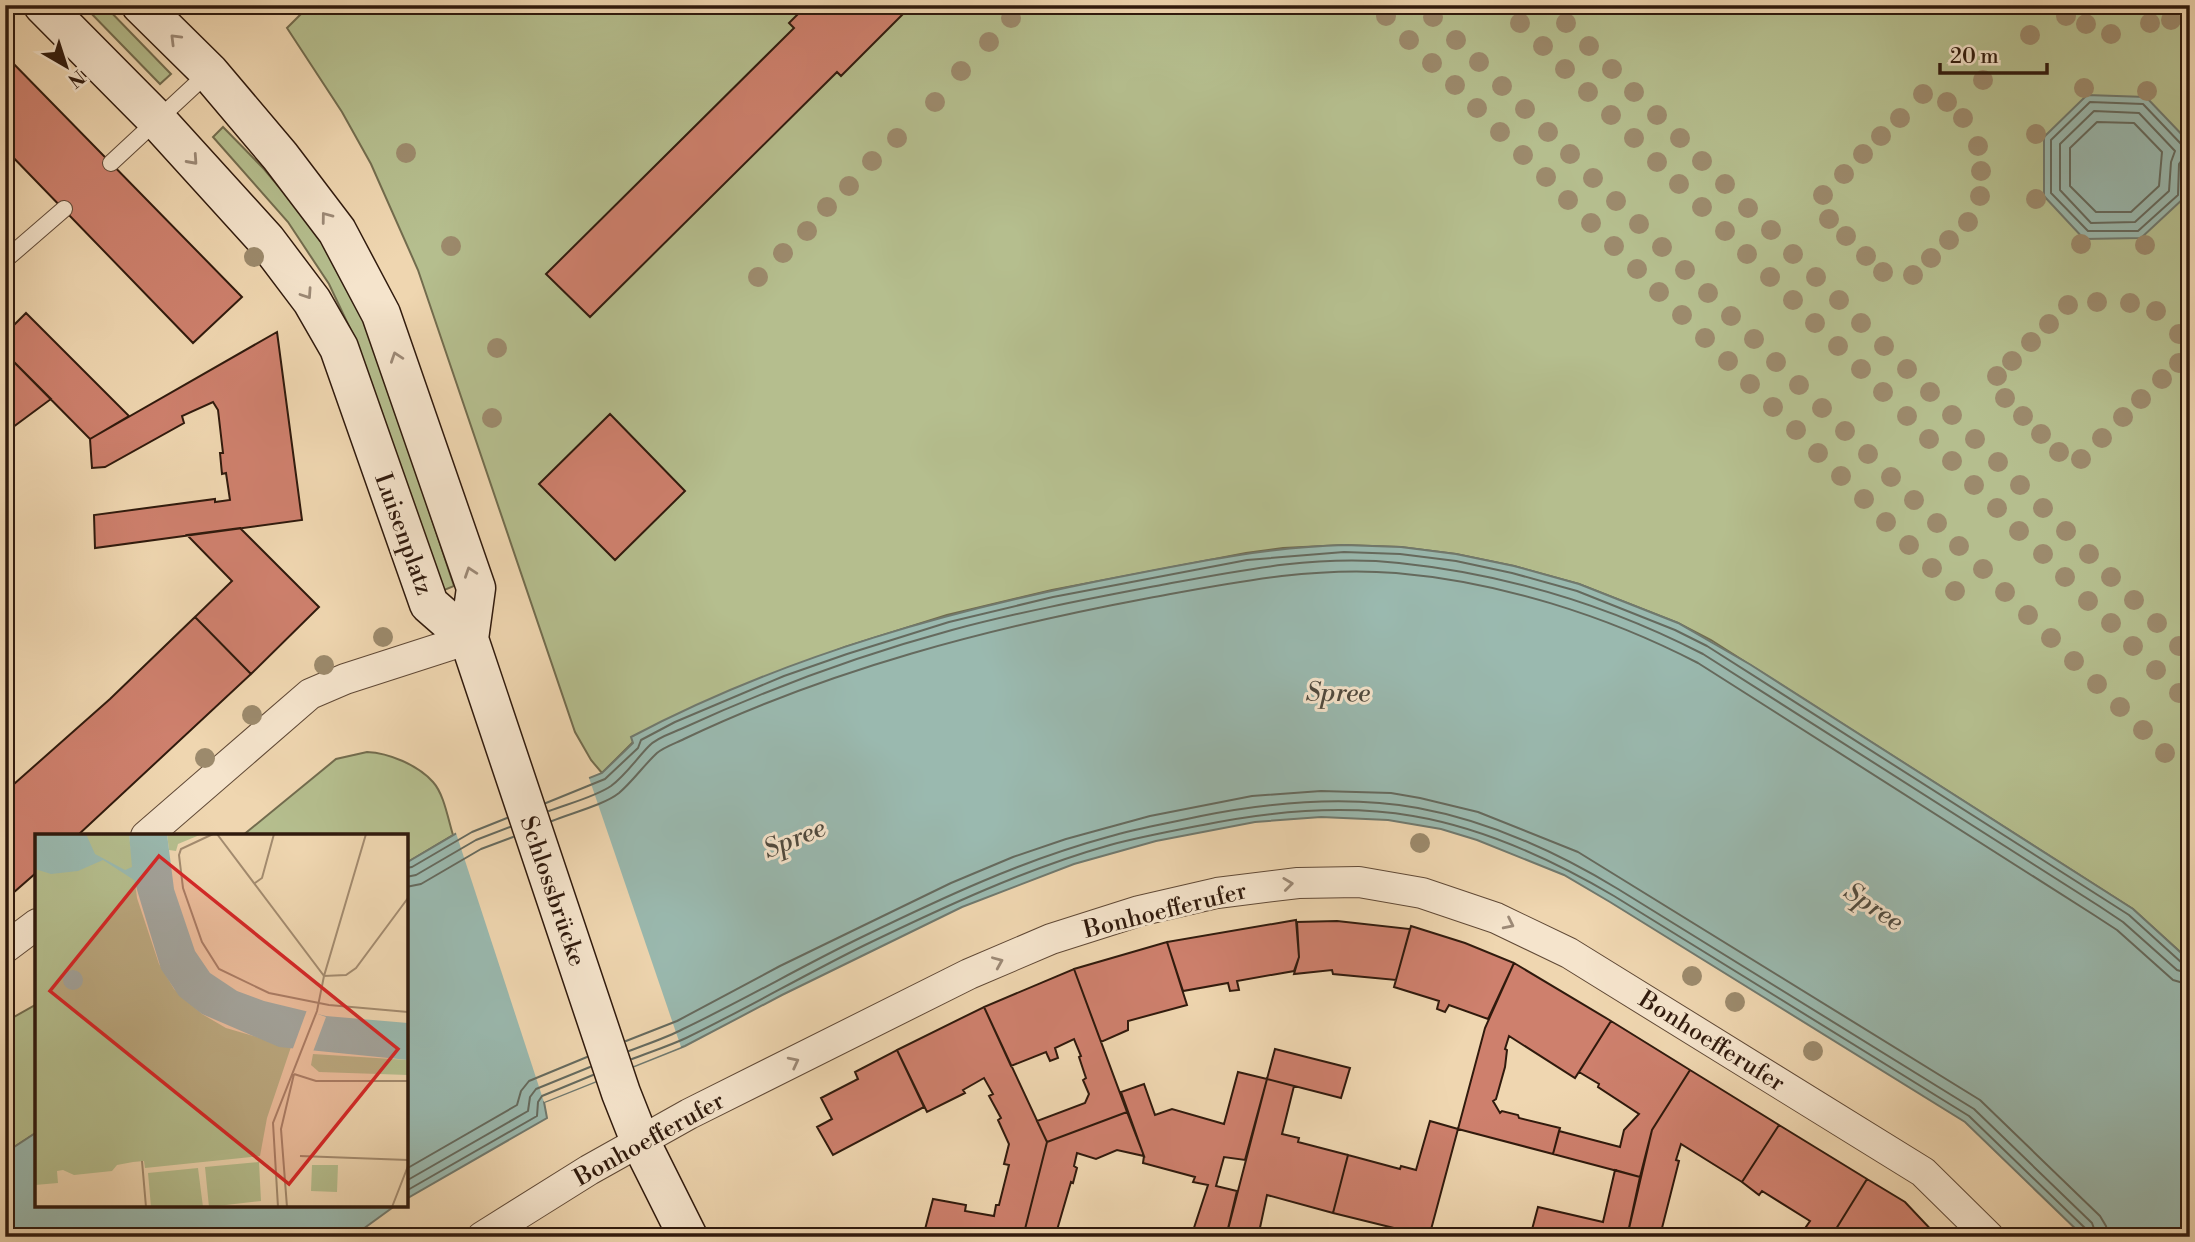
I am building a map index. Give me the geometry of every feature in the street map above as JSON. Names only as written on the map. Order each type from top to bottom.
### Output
[{"type":"main road","name":"Luisenplatz","points":[[43,5],[157,120],[266,240],[313,302],[339,348],[429,604],[469,639]]},
{"type":"main road","name":"Luisenplatz","points":[[141,5],[209,72],[280,156],[337,232],[381,314],[476,588],[469,639]]},
{"type":"main road","name":"Schlossbrücke","points":[[469,639],[615,1074],[640,1141],[688,1237]]},
{"type":"street","points":[[148,834],[310,694],[345,679],[469,639]]},
{"type":"street","name":"Bonhoefferufer","points":[[482,1237],[640,1141],[957,980],[1052,939],[1139,911],[1217,893],[1298,883],[1359,882],[1422,893],[1496,918],[1569,953],[1923,1172],[1989,1237]]},
{"type":"street","points":[[5,948],[35,926]]},
{"type":"lane","points":[[111,163],[209,72]]},
{"type":"lane","points":[[5,260],[64,209]]},
{"type":"green space","points":[[83,5],[104,5],[171,74],[160,84]]},
{"type":"green space","points":[[310,5],[2190,5],[2190,961],[2133,909],[1711,640],[1678,623],[1579,584],[1514,566],[1456,554],[1401,547],[1344,545],[1246,553],[1052,590],[947,615],[845,647],[718,696],[633,742],[602,773],[575,732],[418,270],[371,164],[342,112],[287,28]]},
{"type":"green space","points":[[223,127],[264,169],[300,212],[331,256],[370,332],[454,586],[442,591],[356,341],[329,284],[288,222],[213,137]]},
{"type":"green space","points":[[367,752],[403,761],[419,770],[433,782],[440,793],[453,835],[408,862],[408,834],[244,834],[336,759]]},
{"type":"green space","points":[[35,1005],[35,1133],[5,1153],[5,1022]]},
{"type":"water","points":[[2087,95],[2146,97],[2187,140],[2185,197],[2141,238],[2084,239],[2044,196],[2044,137]]},
{"type":"water","name":"Spree","points":[[1344,545],[1401,547],[1456,554],[1579,584],[1678,623],[1751,665],[2133,909],[2190,961],[2190,1237],[2084,1237],[1965,1122],[1564,875],[1477,840],[1441,829],[1388,820],[1321,817],[1255,822],[1156,841],[1074,864],[962,907],[685,1046],[544,1102],[547,1118],[408,1198],[408,862],[469,826],[602,773],[633,743],[631,737],[690,708],[811,658],[937,619],[1065,588],[1236,556]]},
{"type":"water","points":[[35,1133],[35,1207],[393,1207],[352,1237],[5,1237],[5,1153]]},
{"type":"pier","points":[[588,775],[681,1047],[544,1102],[455,830]]},
{"type":"building","points":[[807,5],[912,5],[841,76],[837,72],[590,317],[546,274],[794,28],[789,23]]},
{"type":"building","points":[[5,55],[242,297],[193,343],[5,149]]},
{"type":"building","points":[[26,313],[129,416],[90,439],[5,353],[5,334]]},
{"type":"building","points":[[277,332],[302,520],[95,548],[94,515],[215,499],[215,502],[230,500],[226,473],[222,474],[220,453],[223,453],[218,410],[213,402],[182,416],[184,423],[105,467],[92,468],[90,439]]},
{"type":"building","points":[[5,353],[51,399],[5,433]]},
{"type":"building","points":[[610,414],[685,491],[615,560],[539,484]]},
{"type":"building","points":[[240,528],[319,607],[251,674],[195,617],[232,581],[187,535]]},
{"type":"building","points":[[195,617],[251,674],[79,834],[35,834],[35,874],[5,900],[5,792],[110,699]]},
{"type":"building","points":[[1296,920],[1299,957],[1294,971],[1237,981],[1239,990],[1230,991],[1228,983],[1183,991],[1167,942]]},
{"type":"building","points":[[1337,921],[1410,929],[1396,980],[1333,974],[1332,970],[1294,974],[1299,957],[1297,922]]},
{"type":"building","points":[[1411,926],[1465,943],[1514,963],[1488,1019],[1449,1005],[1445,1012],[1437,1009],[1439,1001],[1394,987]]},
{"type":"building","points":[[1167,942],[1187,1005],[1128,1021],[1128,1030],[1101,1042],[1074,969]]},
{"type":"building","points":[[1514,963],[1611,1021],[1575,1078],[1509,1036],[1505,1049],[1505,1067],[1496,1099],[1493,1101],[1500,1113],[1502,1111],[1518,1115],[1519,1118],[1560,1128],[1553,1154],[1458,1129],[1485,1028]]},
{"type":"building","points":[[1074,969],[1127,1112],[1047,1142],[1037,1121],[1085,1103],[1089,1094],[1083,1080],[1086,1078],[1079,1057],[1081,1056],[1074,1039],[1055,1048],[1058,1058],[1050,1061],[1046,1052],[1011,1066],[984,1007]]},
{"type":"building","points":[[984,1007],[1047,1142],[1023,1237],[923,1237],[933,1199],[966,1205],[965,1211],[994,1216],[1009,1165],[1004,1164],[1009,1144],[998,1120],[1001,1118],[989,1096],[993,1094],[984,1078],[963,1090],[965,1093],[927,1112],[897,1050]]},
{"type":"building","points":[[1611,1021],[1690,1070],[1652,1130],[1640,1177],[1553,1154],[1559,1131],[1620,1147],[1624,1130],[1639,1114],[1579,1072]]},
{"type":"building","points":[[1275,1049],[1350,1068],[1341,1098],[1267,1079]]},
{"type":"building","points":[[897,1050],[924,1107],[833,1155],[817,1127],[832,1119],[821,1098],[858,1079],[855,1072]]},
{"type":"building","points":[[1690,1070],[1779,1125],[1742,1182],[1681,1144],[1661,1232],[1679,1237],[1627,1237],[1652,1130]]},
{"type":"building","points":[[1238,1072],[1267,1079],[1245,1160],[1224,1157],[1216,1186],[1237,1191],[1226,1237],[1191,1237],[1208,1185],[1193,1182],[1195,1177],[1143,1163],[1144,1156],[1121,1092],[1144,1084],[1155,1115],[1172,1109],[1224,1124]]},
{"type":"building","points":[[1267,1079],[1294,1086],[1282,1134],[1299,1138],[1298,1142],[1348,1155],[1333,1213],[1267,1195],[1258,1237],[1226,1237]]},
{"type":"building","points":[[1127,1112],[1144,1156],[1117,1150],[1096,1159],[1077,1153],[1074,1166],[1077,1168],[1057,1230],[1077,1236],[1078,1232],[1095,1237],[1023,1237],[1047,1142]]},
{"type":"building","points":[[1430,1121],[1458,1129],[1429,1237],[1396,1237],[1398,1229],[1333,1213],[1348,1155],[1400,1169],[1401,1166],[1416,1170]]},
{"type":"building","points":[[1779,1125],[1867,1179],[1831,1237],[1799,1237],[1810,1221],[1762,1191],[1759,1195],[1742,1182]]},
{"type":"building","points":[[1615,1170],[1640,1177],[1627,1237],[1530,1237],[1538,1207],[1603,1222]]},
{"type":"building","points":[[1867,1179],[1905,1202],[1938,1237],[1831,1237]]}]
